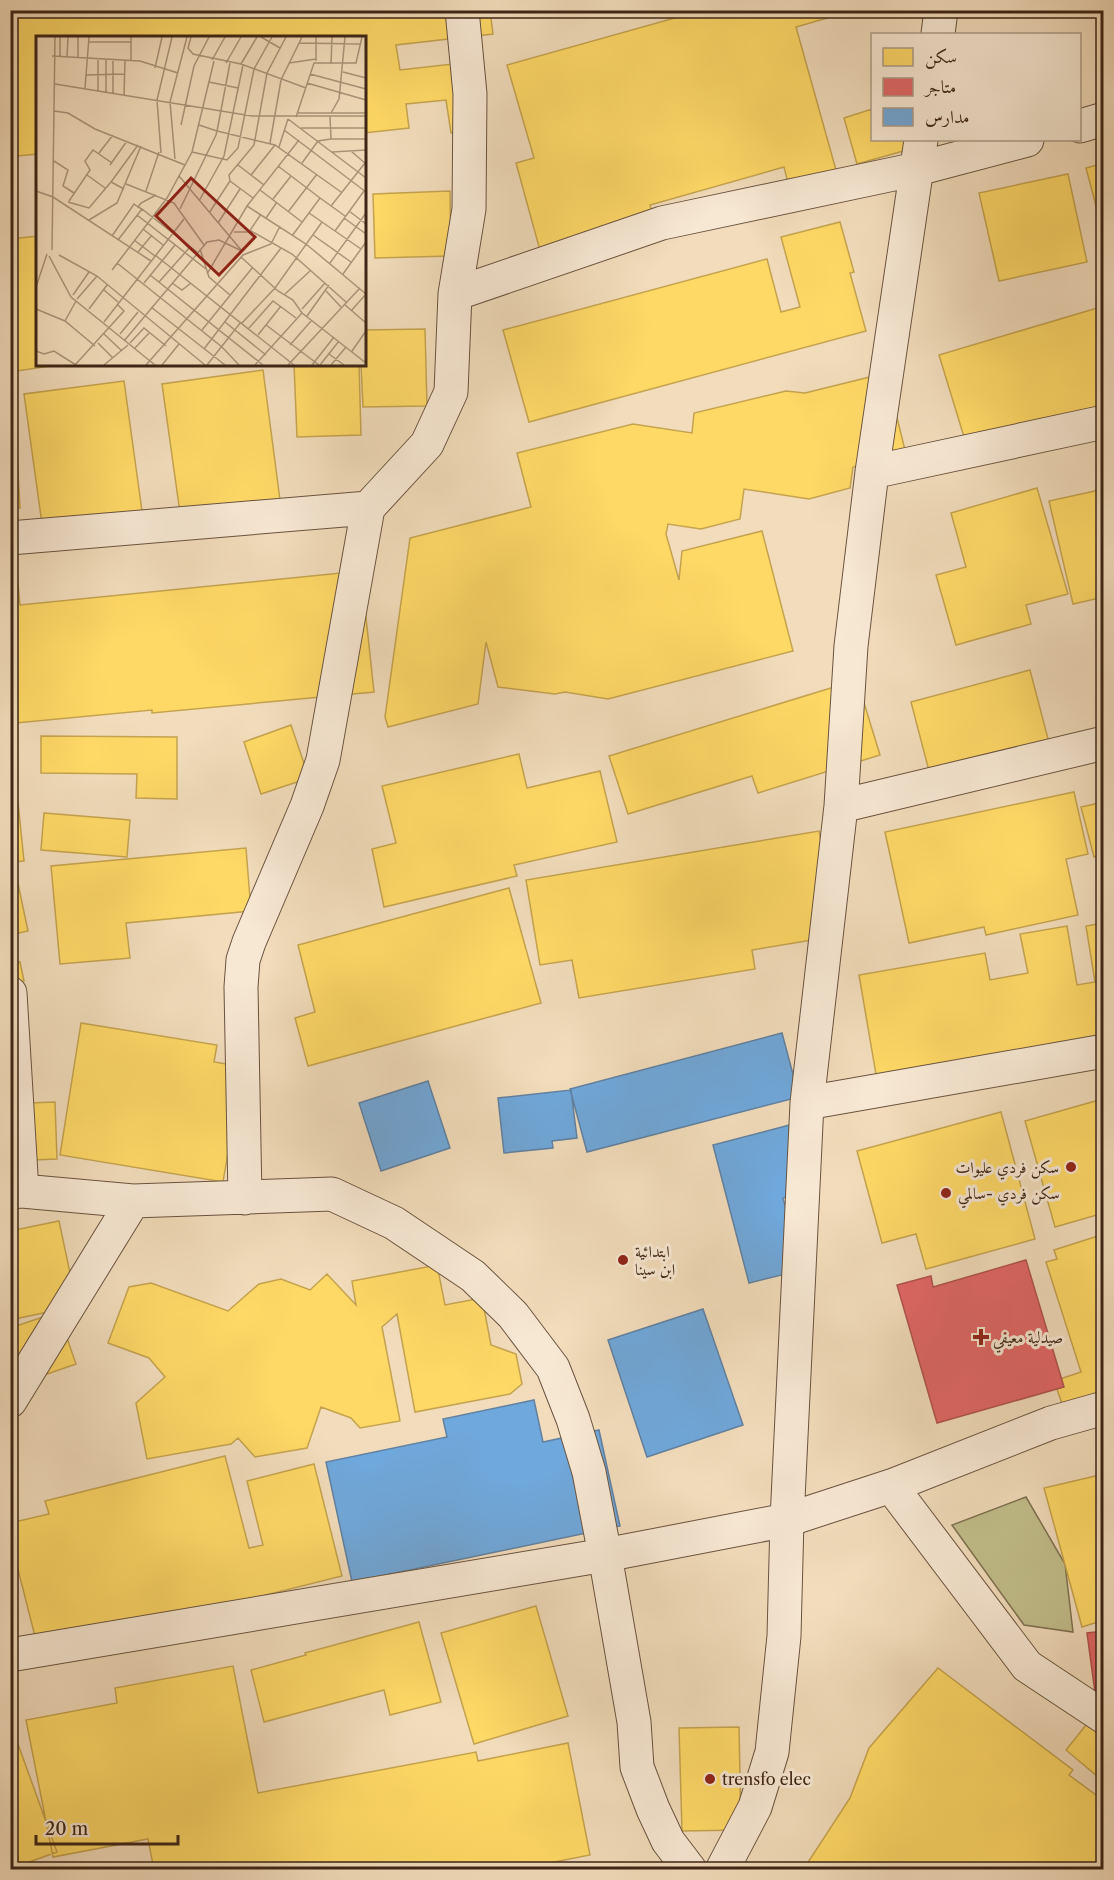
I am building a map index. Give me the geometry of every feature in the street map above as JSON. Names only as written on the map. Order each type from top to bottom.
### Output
[{"type":"street","points":[[245,1198],[241,987],[243,960],[307,806],[323,760],[368,508],[427,444],[451,392],[455,294],[469,209],[470,94],[462,10]]},
{"type":"street","points":[[938,33],[941,10]]},
{"type":"street","points":[[1081,126],[1104,119]]},
{"type":"street","points":[[455,294],[662,223],[919,154],[1019,141]]},
{"type":"street","points":[[722,1869],[755,1807],[772,1752],[784,1636],[787,1520],[807,1103],[841,806],[851,646],[872,472],[919,154]]},
{"type":"street","points":[[872,472],[1104,422]]},
{"type":"street","points":[[10,538],[368,508]]},
{"type":"street","points":[[841,806],[1104,743]]},
{"type":"street","points":[[11,995],[16,1191],[133,1201],[332,1194],[394,1223],[473,1276],[513,1315],[553,1368],[573,1419],[589,1472],[605,1555],[634,1722],[637,1767],[668,1841],[690,1869]]},
{"type":"street","points":[[807,1103],[1104,1051]]},
{"type":"street","points":[[10,1401],[133,1201]]},
{"type":"street","points":[[10,1655],[605,1555],[787,1520],[891,1486],[1051,1423],[1104,1408]]},
{"type":"street","points":[[891,1486],[1027,1666],[1104,1717]]},
{"type":"shaded area","points":[[1026,1497],[1065,1564],[1073,1632],[1024,1625],[952,1525]]},
{"type":"building: سكن","points":[[10,10],[490,10],[493,34],[396,45],[400,70],[470,62],[478,131],[451,133],[446,100],[406,104],[409,128],[366,133],[366,36],[36,36],[36,154],[17,156],[10,100]]},
{"type":"building: سكن","points":[[688,10],[855,10],[796,27],[836,170],[788,183],[784,167],[650,205],[658,233],[544,265],[516,163],[534,158],[507,65],[689,14]]},
{"type":"building: سكن","points":[[871,109],[871,141],[931,141],[932,143],[857,164],[844,118]]},
{"type":"building: سكن","points":[[1104,163],[1104,236],[1086,168]]},
{"type":"building: سكن","points":[[1068,174],[1087,262],[999,281],[979,193]]},
{"type":"building: سكن","points":[[450,191],[451,256],[375,258],[373,194]]},
{"type":"building: سكن","points":[[840,222],[854,272],[850,273],[866,331],[529,422],[503,330],[767,259],[781,312],[800,307],[781,237]]},
{"type":"building: سكن","points":[[36,236],[36,366],[51,366],[17,371],[10,326],[10,239]]},
{"type":"building: سكن","points":[[1104,306],[1104,424],[972,463],[939,355]]},
{"type":"building: سكن","points":[[425,329],[427,406],[363,407],[361,366],[366,366],[366,330]]},
{"type":"building: سكن","points":[[294,366],[359,366],[361,435],[297,437]]},
{"type":"building: سكن","points":[[263,370],[280,500],[180,513],[162,384]]},
{"type":"building: سكن","points":[[886,373],[906,454],[853,467],[850,488],[809,499],[744,489],[740,519],[701,529],[668,524],[666,534],[679,580],[682,551],[762,531],[793,651],[608,699],[565,692],[555,694],[498,687],[486,642],[478,704],[388,727],[385,717],[410,538],[531,507],[517,453],[633,424],[692,433],[694,413],[786,391],[805,393]]},
{"type":"building: سكن","points":[[124,381],[142,511],[42,524],[24,394]]},
{"type":"building: سكن","points":[[17,455],[20,508],[10,508],[10,456]]},
{"type":"building: سكن","points":[[1037,488],[1068,594],[1026,605],[1031,624],[956,645],[936,575],[966,567],[951,513]]},
{"type":"building: سكن","points":[[1104,489],[1104,597],[1073,604],[1049,501]]},
{"type":"building: سكن","points":[[361,571],[374,692],[16,723],[15,714],[10,714],[10,585],[18,584],[20,605]]},
{"type":"building: سكن","points":[[1030,670],[1053,758],[934,790],[911,702]]},
{"type":"building: سكن","points":[[857,680],[880,755],[758,793],[752,776],[628,814],[609,756]]},
{"type":"building: سكن","points":[[291,725],[309,778],[261,794],[244,742]]},
{"type":"building: سكن","points":[[41,736],[177,737],[177,799],[136,798],[137,774],[41,773]]},
{"type":"building: سكن","points":[[519,754],[527,788],[600,771],[617,842],[514,865],[517,876],[384,907],[372,849],[396,843],[382,786]]},
{"type":"building: سكن","points":[[10,760],[18,779],[10,781]]},
{"type":"building: سكن","points":[[1074,792],[1088,854],[1066,859],[1078,915],[986,935],[984,927],[909,943],[885,832]]},
{"type":"building: سكن","points":[[18,802],[24,861],[10,862],[10,803]]},
{"type":"building: سكن","points":[[1104,802],[1104,854],[1094,857],[1081,807]]},
{"type":"building: سكن","points":[[44,813],[130,820],[127,857],[41,850]]},
{"type":"building: سكن","points":[[819,831],[837,936],[752,950],[755,969],[579,998],[572,960],[540,965],[526,880]]},
{"type":"building: سكن","points":[[246,848],[251,911],[126,923],[130,958],[60,964],[51,866]]},
{"type":"building: سكن","points":[[16,874],[28,931],[10,935],[10,875]]},
{"type":"building: سكن","points":[[509,888],[541,1003],[308,1066],[295,1018],[315,1012],[298,945]]},
{"type":"building: سكن","points":[[1104,923],[1104,1048],[878,1086],[859,975],[985,953],[990,980],[1028,973],[1020,934],[1067,926],[1077,985],[1095,982],[1086,926]]},
{"type":"building: سكن","points":[[20,962],[24,981],[10,984],[10,964]]},
{"type":"building: سكن","points":[[81,1023],[217,1045],[214,1062],[232,1065],[237,1099],[223,1182],[60,1155]]},
{"type":"building: سكن","name":"سكن فردي عليوات","points":[[1099,1100],[1104,1115],[1104,1213],[1055,1227],[1025,1121]]},
{"type":"building: سكن","points":[[55,1102],[57,1159],[10,1161],[28,1103]]},
{"type":"building: سكن","name":"سكن فردي -سالمي","points":[[1001,1112],[1035,1239],[926,1269],[916,1234],[882,1243],[857,1151]]},
{"type":"building: سكن","points":[[59,1221],[77,1306],[10,1320],[10,1231]]},
{"type":"building: سكن","points":[[1104,1234],[1104,1393],[1063,1406],[1054,1381],[1081,1372],[1046,1262],[1057,1259],[1054,1250]]},
{"type":"building: سكن","points":[[437,1265],[445,1305],[482,1298],[491,1345],[516,1354],[522,1384],[510,1394],[415,1412],[397,1314],[382,1327],[400,1421],[360,1428],[351,1418],[321,1407],[307,1448],[255,1457],[238,1438],[231,1444],[147,1459],[136,1403],[165,1377],[149,1358],[108,1343],[129,1287],[151,1283],[228,1311],[259,1284],[281,1279],[310,1290],[327,1274],[356,1305],[352,1281]]},
{"type":"building: سكن","points":[[58,1312],[76,1364],[10,1387],[10,1328]]},
{"type":"building: سكن","points":[[225,1456],[249,1548],[263,1545],[247,1481],[314,1464],[342,1576],[39,1652],[10,1538],[10,1523],[49,1514],[45,1501]]},
{"type":"building: سكن","points":[[1104,1474],[1104,1620],[1082,1627],[1044,1488]]},
{"type":"building: سكن","points":[[536,1606],[568,1716],[474,1744],[441,1633]]},
{"type":"building: سكن","points":[[419,1622],[441,1702],[390,1715],[384,1690],[264,1722],[251,1670]]},
{"type":"building: سكن","points":[[233,1666],[258,1793],[476,1752],[478,1761],[568,1743],[590,1855],[514,1870],[154,1870],[148,1839],[53,1857],[26,1720],[117,1703],[115,1688]]},
{"type":"building: سكن","points":[[938,1668],[1073,1770],[1069,1775],[1104,1801],[1104,1870],[803,1870],[850,1798],[869,1748]]},
{"type":"building: سكن","points":[[1090,1720],[1104,1731],[1104,1782],[1066,1750]]},
{"type":"building: سكن","points":[[10,1722],[57,1852],[10,1869]]},
{"type":"building: سكن","name":"trensfo elec","points":[[739,1727],[741,1830],[682,1831],[679,1728]]},
{"type":"building: متاجر","name":"صيدلية معيفي","points":[[1026,1260],[1064,1387],[937,1423],[897,1285],[931,1276],[933,1287]]},
{"type":"building: متاجر","points":[[1104,1631],[1104,1714],[1098,1715],[1087,1633]]},
{"type":"building: مدارس","points":[[782,1033],[799,1097],[587,1152],[570,1089]]},
{"type":"building: مدارس","points":[[428,1081],[450,1148],[381,1171],[359,1103]]},
{"type":"building: مدارس","points":[[571,1090],[577,1138],[552,1141],[553,1148],[504,1153],[498,1098]]},
{"type":"building: مدارس","points":[[801,1122],[818,1189],[783,1198],[802,1270],[749,1283],[713,1145]]},
{"type":"building: مدارس","points":[[703,1309],[743,1425],[647,1457],[608,1340]]},
{"type":"building: مدارس","points":[[534,1400],[543,1442],[599,1430],[620,1526],[352,1582],[326,1462],[447,1437],[443,1419]]},
{"type":"place","name":"سكن فردي عليوات","points":[[1071,1167]]},
{"type":"place","name":"سكن فردي -سالمي","points":[[946,1193]]},
{"type":"place","name":"ابتدائية ابن سينا","points":[[623,1260]]},
{"type":"place","name":"صيدلية معيفي","points":[[981,1337]]},
{"type":"place","name":"trensfo elec","points":[[710,1779]]}]
